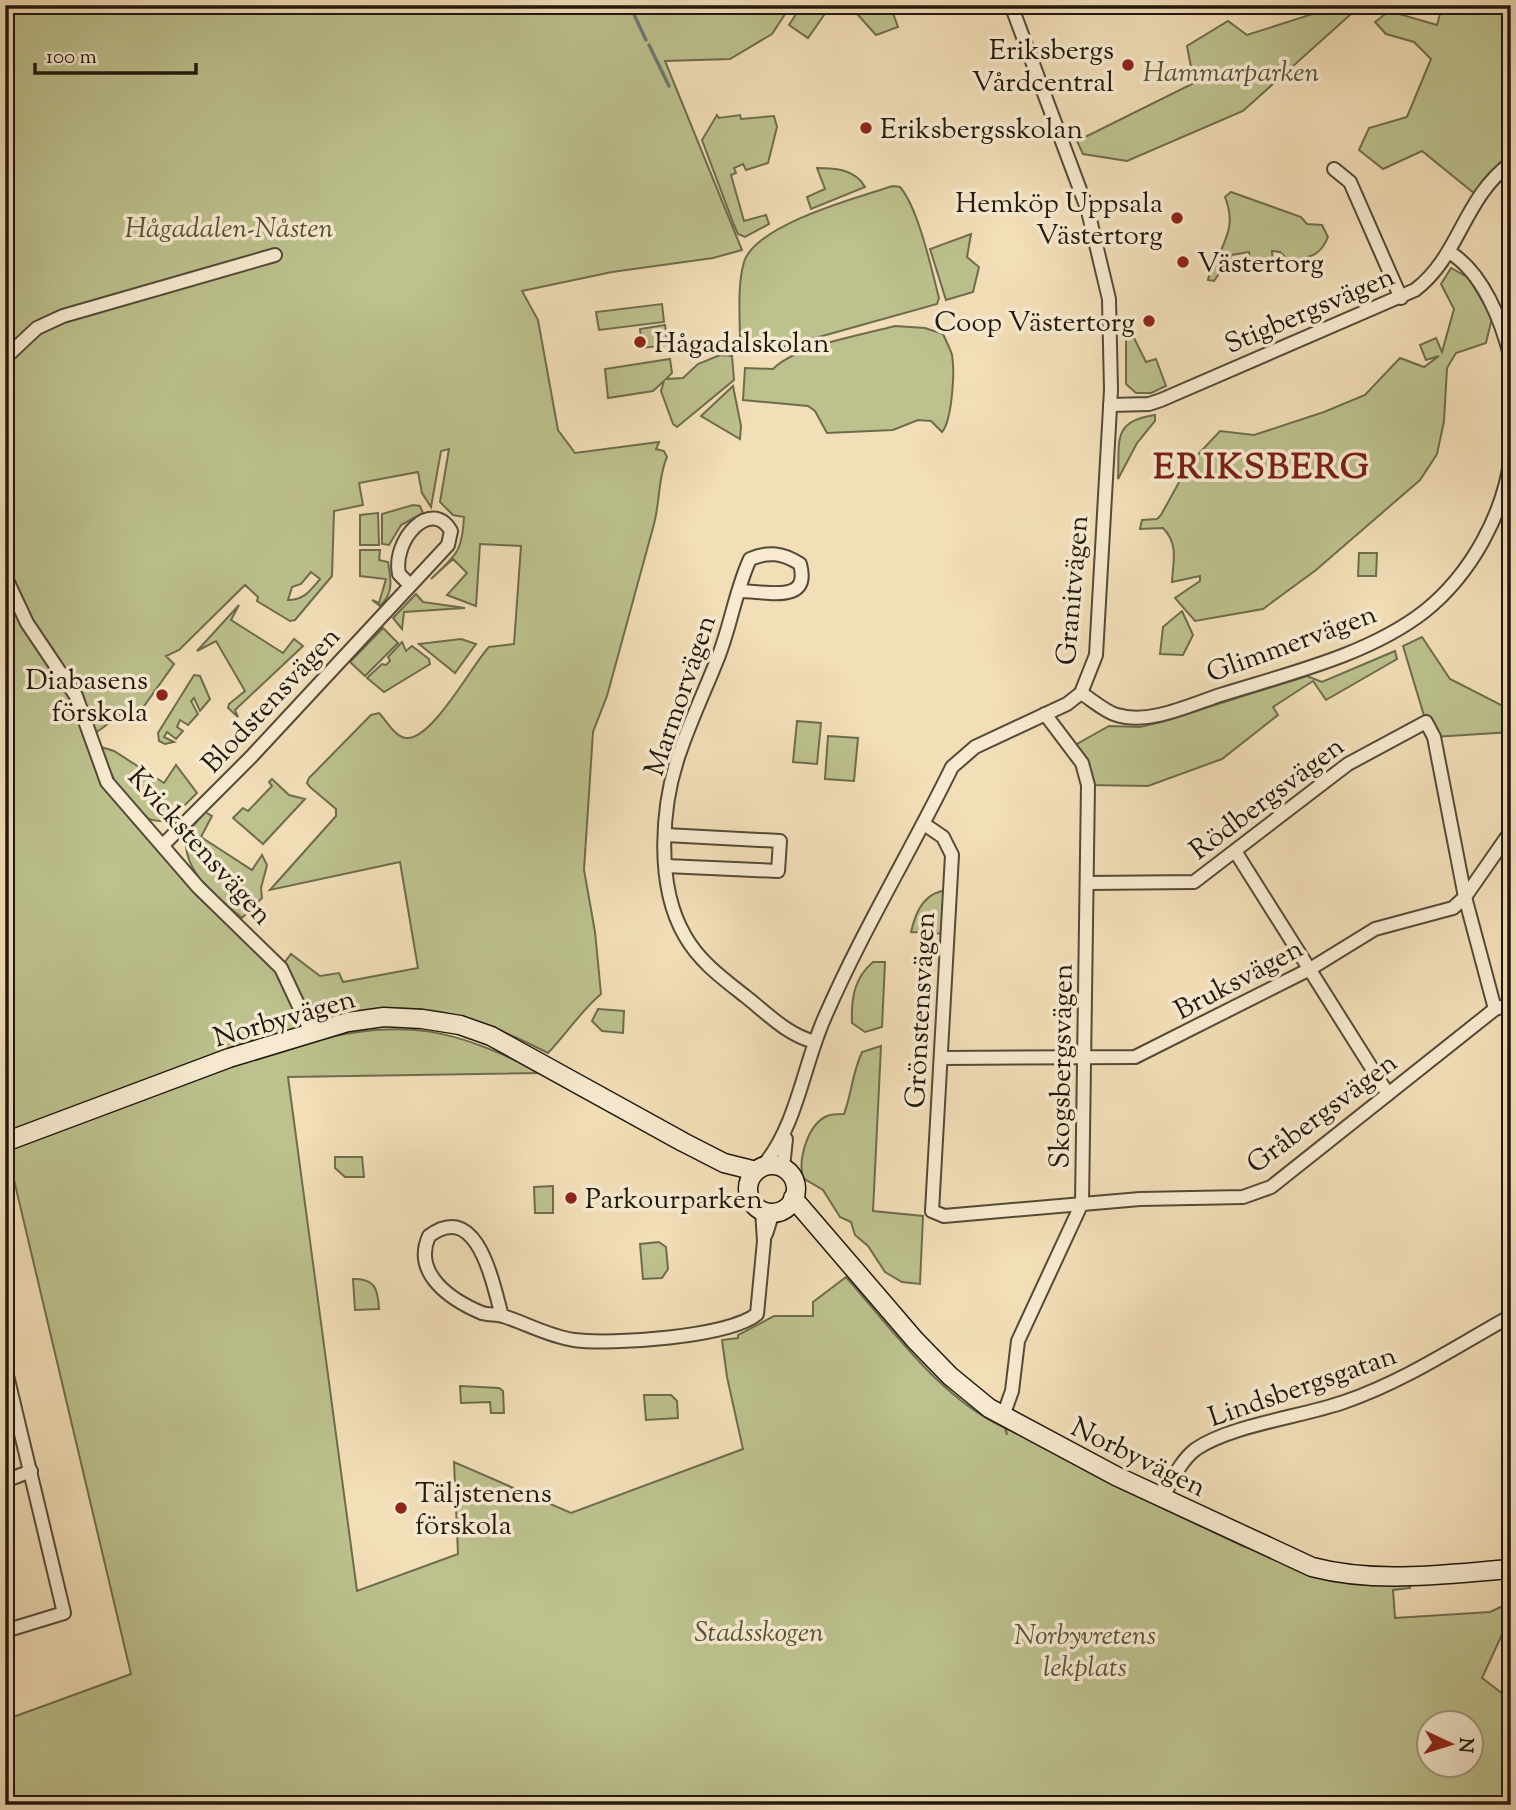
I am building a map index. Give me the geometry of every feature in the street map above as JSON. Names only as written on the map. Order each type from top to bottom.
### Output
[{"type":"street","name":"Granitvägen","points":[[756,1174],[775,1152],[824,1018],[952,766],[975,747],[1067,704],[1081,693],[1096,655],[1112,350],[1104,270],[1088,211],[1011,5]]},
{"type":"street","name":"Stigbergsvägen","points":[[1110,405],[1149,404],[1161,400],[1401,298],[1427,282],[1449,252],[1471,205],[1511,163]]},
{"type":"street","points":[[1334,169],[1350,182],[1401,298]]},
{"type":"street","points":[[1449,252],[1467,262],[1506,338],[1511,359]]},
{"type":"street","points":[[5,358],[37,328],[63,316],[275,255]]},
{"type":"street","name":"Glimmervägen","points":[[1081,693],[1117,715],[1148,716],[1308,668],[1397,629],[1427,610],[1474,555],[1503,499],[1511,456]]},
{"type":"street","name":"Blodstensvägen","points":[[163,845],[262,746],[448,545],[451,531],[440,521],[422,522],[404,539],[398,552],[397,566],[399,574],[410,584]]},
{"type":"street","name":"Marmorvägen","points":[[739,591],[790,593],[799,589],[803,580],[800,564],[778,554],[763,554],[751,559],[739,591],[731,624],[680,749],[666,835],[670,899],[676,918],[697,954],[711,969],[793,1035],[815,1042]]},
{"type":"street","name":"Kvickstensvägen","points":[[5,576],[27,623],[76,696],[107,782],[198,887],[281,968],[311,1032]]},
{"type":"street","name":"Skogsbergsvägen","points":[[1003,1416],[1012,1391],[1018,1341],[1082,1203],[1088,785],[1082,763],[1045,714]]},
{"type":"street","name":"Rödbergsvägen","points":[[1087,883],[1194,882],[1348,764],[1426,722],[1434,737],[1465,897]]},
{"type":"street","name":"Grönstensvägen","points":[[924,824],[943,837],[952,855],[932,1211]]},
{"type":"street","name":"Bruksvägen","points":[[941,1058],[1135,1057],[1310,969],[1376,929],[1454,908],[1465,897],[1511,831]]},
{"type":"street","points":[[666,835],[780,841],[778,871],[666,866]]},
{"type":"street","points":[[1235,851],[1388,1094]]},
{"type":"street","points":[[1465,897],[1494,1009]]},
{"type":"street","name":"Gråbergsvägen","points":[[932,1211],[944,1216],[1082,1203],[1243,1197],[1271,1187],[1494,1009],[1511,1004]]},
{"type":"street","name":"Norbyvägen","points":[[5,1142],[229,1058],[311,1032],[384,1017],[460,1025],[491,1036],[724,1163],[756,1174]]},
{"type":"street","name":"Granitvägen","points":[[783,1167],[787,1124]]},
{"type":"street","points":[[502,1316],[485,1260],[467,1232],[460,1228],[442,1227],[429,1236],[424,1259],[434,1282],[452,1299],[486,1314],[502,1316],[524,1326],[580,1340],[678,1336],[730,1329],[757,1314],[764,1241],[778,1207],[794,1179],[783,1167],[756,1174],[752,1202],[778,1207]]},
{"type":"street","name":"Norbyvägen","points":[[778,1207],[816,1228],[950,1376],[1003,1416],[1163,1497],[1312,1567],[1341,1575],[1376,1578],[1511,1569]]},
{"type":"street","name":"Lindsbergsgatan","points":[[1163,1497],[1182,1463],[1196,1450],[1223,1436],[1320,1410],[1389,1385],[1444,1358],[1511,1316]]},
{"type":"street","points":[[5,1367],[64,1613],[5,1631]]},
{"type":"street","points":[[5,1481],[31,1471]]},
{"type":"green space","points":[[5,5],[791,5],[772,34],[730,59],[665,61],[742,250],[713,258],[612,272],[522,291],[538,320],[558,430],[575,453],[659,442],[656,449],[664,451],[667,457],[654,524],[607,696],[593,732],[584,870],[595,932],[601,994],[548,1053],[488,1026],[435,1011],[380,1010],[315,1022],[291,987],[309,1042],[375,1030],[429,1032],[482,1046],[542,1073],[288,1077],[357,1591],[458,1554],[454,1462],[571,1513],[743,1449],[722,1340],[738,1338],[738,1335],[774,1316],[813,1316],[813,1302],[846,1277],[938,1381],[981,1415],[1005,1428],[1007,1435],[1006,1428],[1113,1485],[1243,1546],[1276,1558],[1408,1583],[1410,1588],[1393,1590],[1395,1618],[1490,1612],[1503,1606],[1511,1596],[1511,1615],[1482,1678],[1511,1700],[1511,1805],[5,1805],[5,1720],[131,1674],[5,1142]],"holes":[[[449,449],[440,502],[453,515],[464,517],[462,539],[456,552],[431,579],[453,559],[467,573],[447,595],[476,606],[480,544],[521,546],[514,644],[489,647],[439,715],[416,736],[402,737],[379,713],[371,715],[309,778],[307,783],[336,809],[336,816],[270,890],[400,862],[418,968],[343,982],[339,973],[320,976],[291,954],[281,967],[107,782],[90,737],[127,710],[137,716],[174,664],[166,656],[179,650],[245,585],[258,597],[257,601],[290,621],[295,620],[332,576],[334,511],[363,505],[359,483],[418,472],[422,493],[431,507],[441,451]],[[311,572],[320,579],[303,597],[288,600],[292,587],[301,584]]]},
{"type":"green space","points":[[802,5],[831,5],[808,38],[789,25]]},
{"type":"green space","points":[[849,5],[890,5],[898,27],[876,35]]},
{"type":"green space","name":"Hammarparken","points":[[1325,5],[1361,5],[1243,111],[1127,161],[1083,154],[1077,141],[1194,83],[1187,46],[1228,21],[1247,35],[1319,12]]},
{"type":"green space","points":[[1421,5],[1511,5],[1511,163],[1475,194],[1422,151],[1383,169],[1359,150],[1369,128],[1407,117],[1431,59],[1414,42],[1386,34],[1375,22],[1389,11],[1437,25],[1440,14]]},
{"type":"green space","points":[[717,115],[719,118],[740,115],[741,119],[774,116],[777,127],[768,163],[746,170],[743,164],[734,168],[736,173],[731,175],[744,221],[766,215],[769,224],[745,237],[738,234],[734,225],[702,140]]},
{"type":"green space","points":[[817,168],[850,173],[865,187],[811,209],[807,197],[825,189]]},
{"type":"green space","points":[[893,186],[900,187],[913,209],[939,298],[937,304],[758,354],[744,350],[740,342],[740,281],[744,262],[752,249],[767,236],[810,214]]},
{"type":"green space","points":[[1231,192],[1301,217],[1307,224],[1322,225],[1328,237],[1325,244],[1313,255],[1289,261],[1280,252],[1272,251],[1273,265],[1259,272],[1250,267],[1249,252],[1232,255],[1214,281],[1208,280],[1212,263],[1215,264],[1230,224],[1225,197]]},
{"type":"green space","points":[[971,234],[967,257],[979,267],[973,292],[946,300],[930,249]]},
{"type":"green space","points":[[1451,268],[1469,278],[1492,318],[1486,343],[1456,353],[1447,368],[1444,421],[1437,454],[1420,480],[1316,570],[1263,609],[1195,621],[1175,598],[1200,581],[1200,576],[1172,582],[1174,554],[1171,540],[1163,528],[1140,529],[1142,520],[1157,519],[1161,515],[1189,464],[1220,431],[1254,435],[1324,412],[1365,395],[1400,358],[1424,367],[1439,356],[1426,360],[1420,345],[1436,338],[1442,352],[1454,309],[1441,284]]},
{"type":"green space","points":[[662,304],[664,322],[599,330],[596,312]]},
{"type":"green space","points":[[665,325],[668,345],[642,348],[640,329]]},
{"type":"green space","points":[[895,326],[925,328],[943,334],[949,347],[953,362],[953,383],[948,418],[942,432],[931,421],[918,420],[893,430],[827,433],[815,411],[808,406],[743,400],[745,368],[773,369],[783,361],[813,348]]},
{"type":"green space","points":[[1132,334],[1146,362],[1156,359],[1166,386],[1151,393],[1136,393],[1126,384],[1126,338]]},
{"type":"green space","points":[[720,355],[732,356],[734,380],[677,427],[673,424],[661,391],[664,381],[653,391],[608,398],[605,369],[670,359],[672,373],[666,379],[683,378],[698,364]]},
{"type":"green space","points":[[733,386],[741,426],[740,439],[701,416]]},
{"type":"green space","points":[[1155,415],[1155,421],[1137,443],[1118,479],[1119,444],[1124,428],[1131,422]]},
{"type":"green space","points":[[413,505],[420,506],[423,513],[401,525],[389,545],[382,544],[382,514]]},
{"type":"green space","points":[[378,513],[379,545],[360,545],[360,515]]},
{"type":"green space","points":[[360,550],[380,550],[379,560],[388,562],[389,591],[380,606],[372,600],[379,603],[386,579],[360,576]]},
{"type":"green space","points":[[1359,553],[1377,553],[1376,576],[1358,576]]},
{"type":"green space","points":[[416,594],[423,602],[465,608],[404,612],[402,629],[393,618]]},
{"type":"green space","points":[[239,605],[231,620],[283,653],[294,639],[303,646],[235,710],[238,717],[228,708],[229,704],[245,691],[216,641],[197,651]]},
{"type":"green space","points":[[1182,611],[1193,635],[1183,655],[1160,654],[1163,627]]},
{"type":"green space","points":[[383,628],[398,643],[365,676],[350,662]]},
{"type":"green space","points":[[1422,637],[1450,679],[1511,710],[1511,732],[1434,737],[1426,722],[1403,646]]},
{"type":"green space","points":[[461,639],[476,644],[455,673],[419,644]]},
{"type":"green space","points":[[402,642],[406,651],[412,646],[429,659],[430,664],[384,692],[367,678],[382,664],[386,665],[390,661],[388,657]]},
{"type":"green space","points":[[1395,651],[1397,659],[1326,700],[1313,681],[1273,707],[1278,715],[1222,759],[1148,786],[1088,785],[1070,748],[1109,726],[1140,727],[1161,722],[1307,676],[1322,682]]},
{"type":"green space","points":[[194,675],[200,676],[210,699],[200,711],[194,698],[191,701],[198,714],[188,725],[180,720],[177,727],[183,731],[176,739],[167,732],[164,737],[174,742],[165,744],[159,741],[158,733]]},
{"type":"green space","points":[[797,721],[821,723],[817,764],[793,762]]},
{"type":"green space","points":[[828,736],[858,738],[854,781],[825,779]]},
{"type":"green space","points":[[101,747],[114,751],[164,783],[176,765],[197,793],[170,820],[156,821],[144,816],[133,809],[124,798]]},
{"type":"green space","points":[[272,779],[289,795],[305,799],[263,844],[233,818],[243,808],[248,811],[272,786],[269,782]]},
{"type":"green space","points":[[205,812],[212,816],[201,837],[252,870],[262,855],[267,865],[261,888],[262,898],[242,918],[202,881],[189,859],[187,833]]},
{"type":"green space","points":[[950,890],[947,934],[911,932],[923,903],[934,894]]},
{"type":"green space","points":[[873,962],[885,962],[882,1027],[865,1032],[852,1023],[852,1006],[858,982]]},
{"type":"green space","points":[[598,1009],[624,1011],[623,1033],[602,1031],[592,1021]]},
{"type":"green space","points":[[881,1046],[873,1211],[923,1216],[920,1284],[902,1282],[885,1272],[868,1246],[855,1235],[851,1222],[840,1217],[823,1190],[803,1178],[803,1153],[809,1135],[827,1116],[844,1114],[862,1052]]},
{"type":"green space","points":[[335,1157],[362,1157],[364,1177],[345,1177],[335,1168]]},
{"type":"green space","points":[[553,1186],[553,1213],[535,1213],[534,1187]]},
{"type":"green space","points":[[659,1242],[666,1247],[668,1269],[662,1278],[643,1279],[640,1244]]},
{"type":"green space","points":[[353,1279],[366,1280],[374,1286],[379,1309],[355,1310]]},
{"type":"green space","points":[[460,1386],[499,1388],[503,1391],[504,1413],[491,1413],[490,1402],[461,1403]]},
{"type":"green space","points":[[644,1395],[671,1395],[677,1401],[678,1418],[646,1420]]},
{"type":"waterway","points":[[631,8],[646,40]]},
{"type":"waterway","points":[[649,45],[669,86]]},
{"type":"place","name":"Eriksbergs Vårdcentral","points":[[1128,65]]},
{"type":"place","name":"Eriksbergsskolan","points":[[866,128]]},
{"type":"place","name":"Hemköp Uppsala Västertorg","points":[[1177,218]]},
{"type":"place","name":"Västertorg","points":[[1183,262]]},
{"type":"place","name":"Coop Västertorg","points":[[1149,321]]},
{"type":"place","name":"Hågadalskolan","points":[[640,342]]},
{"type":"place","name":"Diabasens förskola","points":[[162,695]]},
{"type":"place","name":"Parkourparken","points":[[571,1198]]},
{"type":"place","name":"Täljstenens förskola","points":[[401,1508]]},
{"type":"district","name":"ERIKSBERG","points":[[1262,466]]},
{"type":"park label","name":"Hågadalen-Nåsten","points":[[229,227]]},
{"type":"park label","name":"Stadsskogen","points":[[759,1631]]},
{"type":"park label","name":"Norbyvretens lekplats","points":[[1085,1650]]}]
